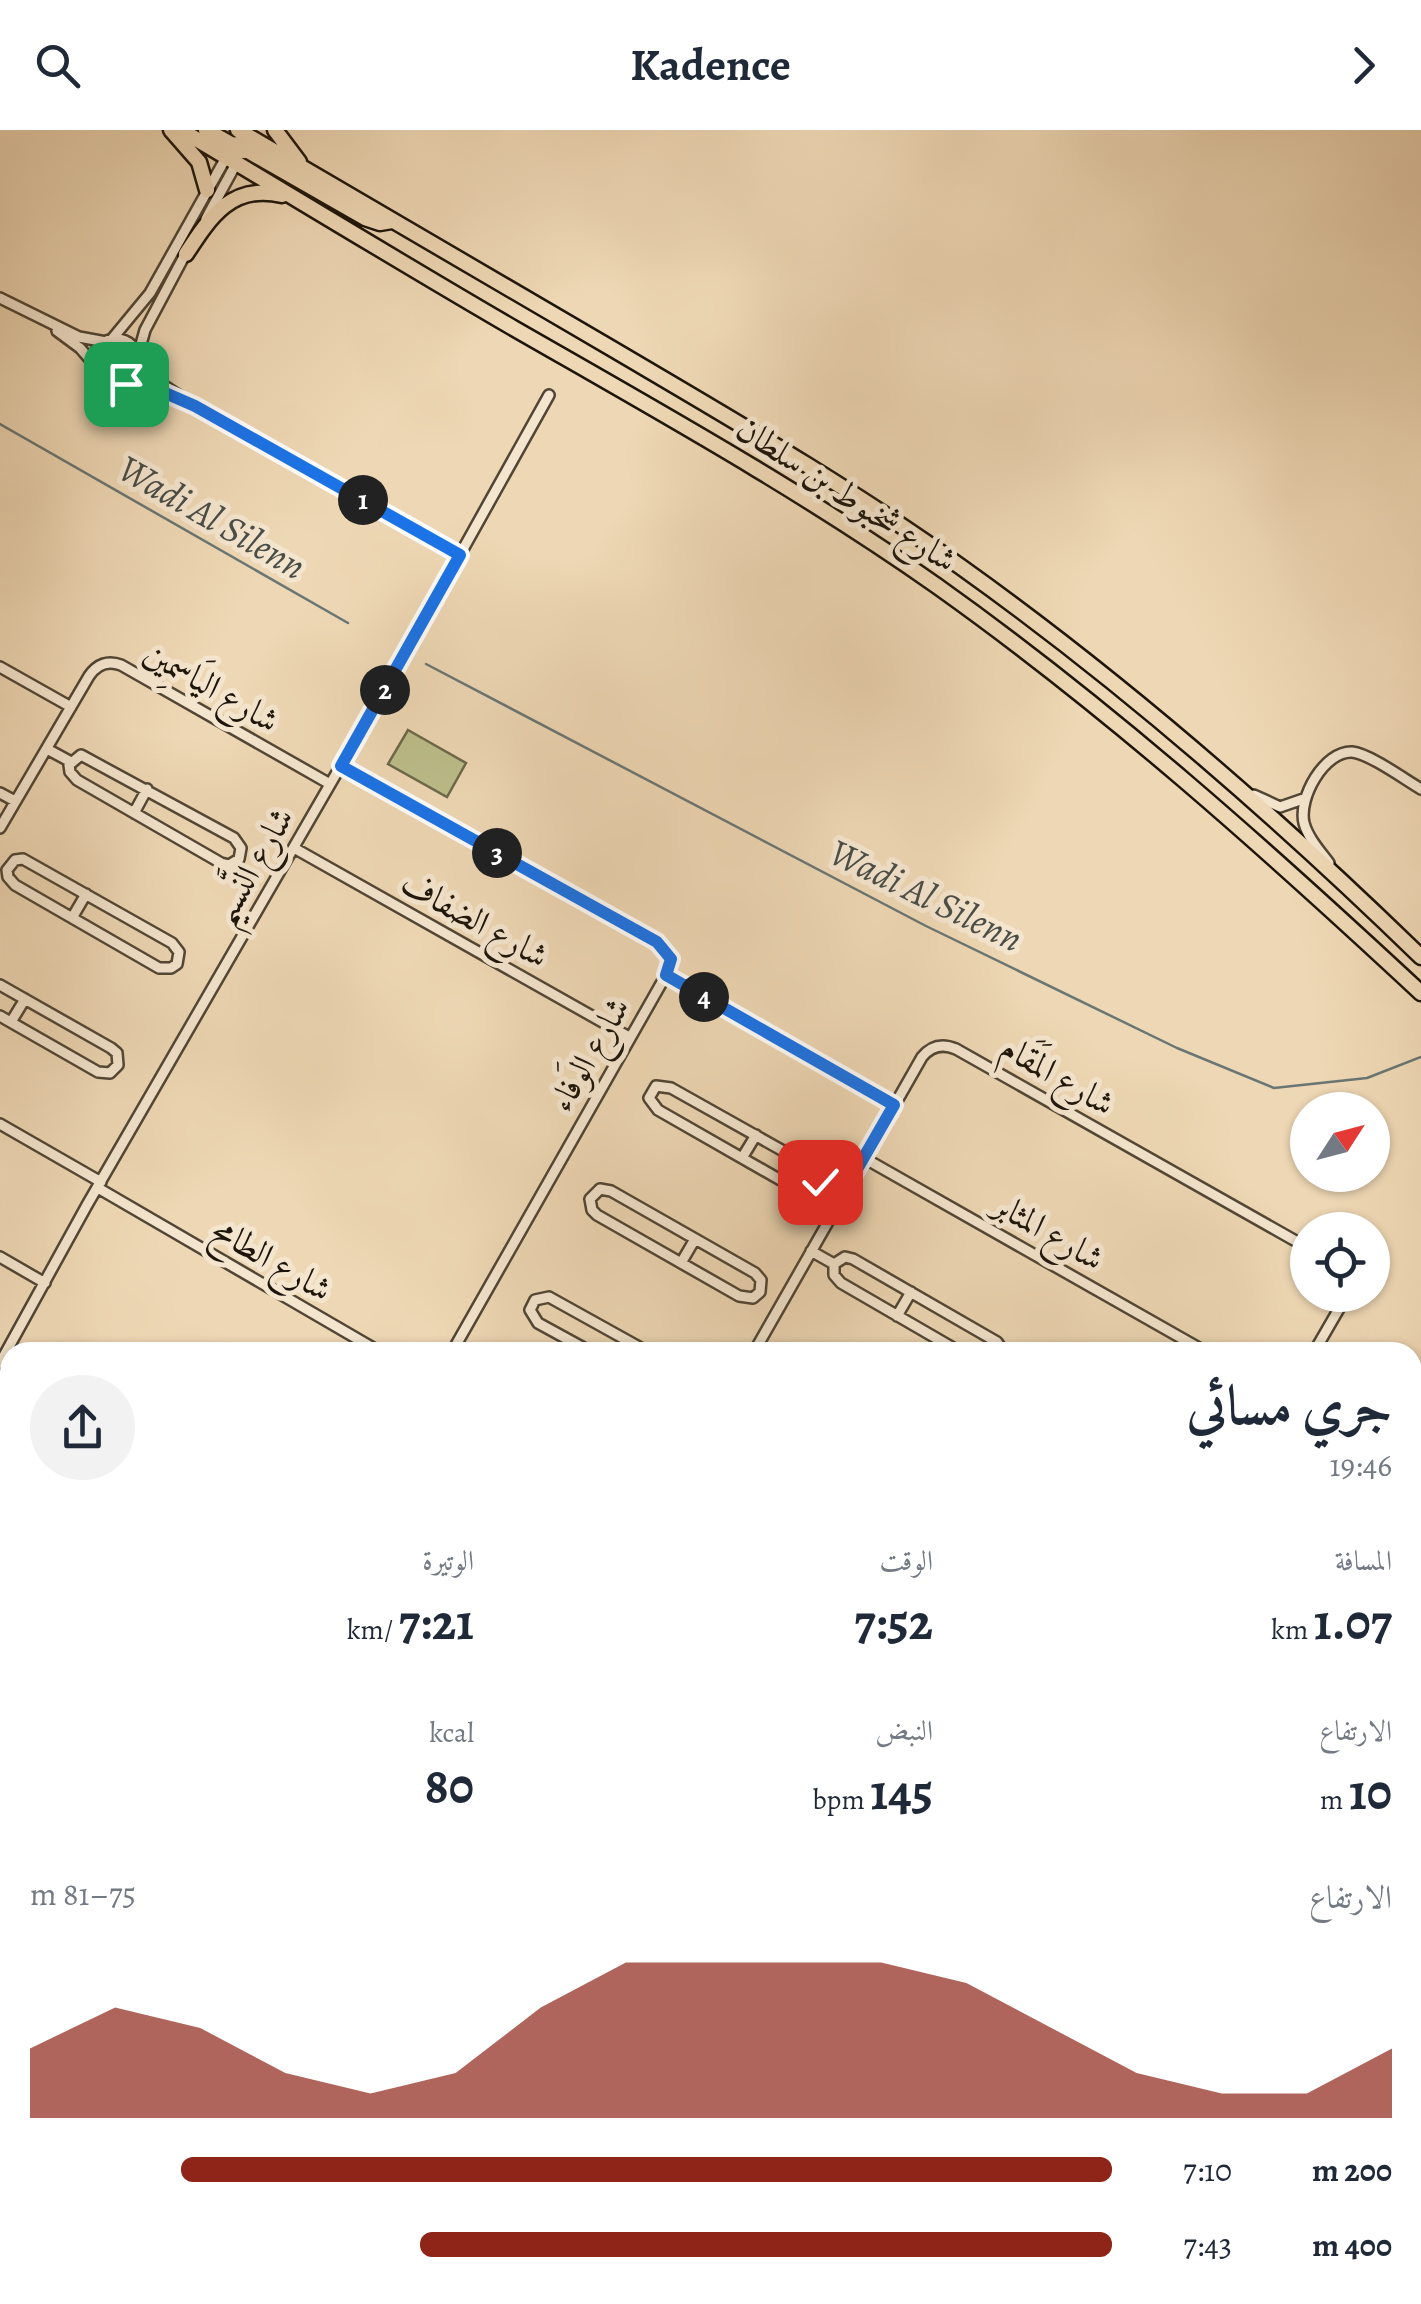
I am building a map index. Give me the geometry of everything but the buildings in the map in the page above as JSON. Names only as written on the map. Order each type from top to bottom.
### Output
[{"type":"main road","points":[[170,130],[198,162],[207,190]]},
{"type":"main road","name":"شارع شخبوط بن سلطان","points":[[181,130],[241,142],[306,170],[694,397],[836,484],[959,566],[1078,654],[1235,784],[1421,957]]},
{"type":"main road","points":[[206,130],[241,142],[364,218],[392,221]]},
{"type":"main road","points":[[275,130],[306,170]]},
{"type":"main road","name":"شارع شخبوط بن سلطان","points":[[241,142],[295,198],[768,476],[938,587],[1042,663],[1185,778],[1419,991]]},
{"type":"main road","points":[[186,254],[210,217],[242,196],[265,191],[295,198]]},
{"type":"street","points":[[93,363],[96,350],[150,293],[207,190],[241,142]]},
{"type":"street","points":[[126,384],[136,374],[145,330],[241,142]]},
{"type":"street","points":[[0,298],[84,339],[125,341],[150,376],[195,406],[460,555]]},
{"type":"street","points":[[38,319],[80,348],[93,363],[97,376],[107,384],[147,385],[195,406]]},
{"type":"street","name":"شارع النَّسيم","points":[[12,1342],[549,395]]},
{"type":"street","name":"شارع اليَاسمِين","points":[[0,828],[92,670],[102,664],[115,663],[330,784]]},
{"type":"street","points":[[0,667],[70,708]]},
{"type":"street","points":[[47,749],[71,762]]},
{"type":"street","points":[[1235,784],[1280,808],[1296,804],[1306,798],[1325,765],[1345,752],[1360,754],[1421,789]]},
{"type":"street","points":[[85,755],[148,790],[238,841],[242,848],[239,859],[229,865],[221,863],[134,813],[77,780],[70,772],[71,762],[85,755]]},
{"type":"street","name":"شارع الوَفاء","points":[[341,766],[657,942],[671,959],[666,975],[458,1342]]},
{"type":"street","points":[[134,813],[148,790]]},
{"type":"street","points":[[0,792],[15,801]]},
{"type":"street","points":[[1306,798],[1306,828],[1339,877]]},
{"type":"street","name":"شارع الضفاف","points":[[294,848],[629,1038]]},
{"type":"street","points":[[23,860],[86,894],[176,945],[180,952],[177,964],[159,968],[72,918],[15,885],[4,864],[23,860]]},
{"type":"street","points":[[72,918],[86,894]]},
{"type":"street","points":[[666,975],[894,1105]]},
{"type":"street","points":[[0,985],[114,1050],[118,1057],[116,1068],[110,1073],[98,1072],[0,1016]]},
{"type":"street","points":[[11,1022],[24,999]]},
{"type":"street","name":"شارع المَقَام","points":[[760,1342],[894,1105],[925,1054],[936,1046],[951,1046],[1290,1238]]},
{"type":"street","points":[[668,1086],[756,1135],[817,1171],[818,1186],[812,1192],[798,1190],[742,1158],[658,1110],[650,1102],[651,1090],[668,1086]]},
{"type":"street","name":"شارع الطامح","points":[[0,1124],[136,1213],[362,1342]]},
{"type":"street","points":[[742,1158],[756,1135]]},
{"type":"street","name":"شارع المثابر","points":[[864,1158],[1188,1342]]},
{"type":"street","points":[[818,1186],[841,1197]]},
{"type":"street","points":[[600,1189],[608,1189],[755,1273],[761,1280],[760,1292],[753,1298],[738,1296],[681,1263],[594,1213],[589,1203],[591,1196],[600,1189]]},
{"type":"street","points":[[681,1263],[695,1239]]},
{"type":"street","points":[[811,1251],[834,1264]]},
{"type":"street","points":[[0,1258],[44,1283]]},
{"type":"street","points":[[942,1342],[841,1284],[834,1275],[834,1264],[840,1258],[849,1258],[997,1342]]},
{"type":"street","points":[[760,1292],[782,1304]]},
{"type":"street","points":[[897,1316],[911,1292]]},
{"type":"street","points":[[573,1342],[535,1320],[530,1310],[535,1300],[549,1298],[623,1342]]},
{"type":"street","points":[[1320,1342],[1337,1312]]},
{"type":"green space","points":[[408,730],[466,763],[447,797],[388,764]]},
{"type":"waterway","name":"Wadi Al Silenn","points":[[0,424],[348,623]]},
{"type":"waterway","name":"Wadi Al Silenn","points":[[426,664],[926,926],[1177,1048],[1274,1088],[1367,1078],[1421,1057]]},
{"type":"route","points":[[126,384],[147,385],[195,406],[460,555],[341,766],[657,942],[671,959],[666,975],[894,1105],[841,1197],[818,1186],[820,1182]]}]
